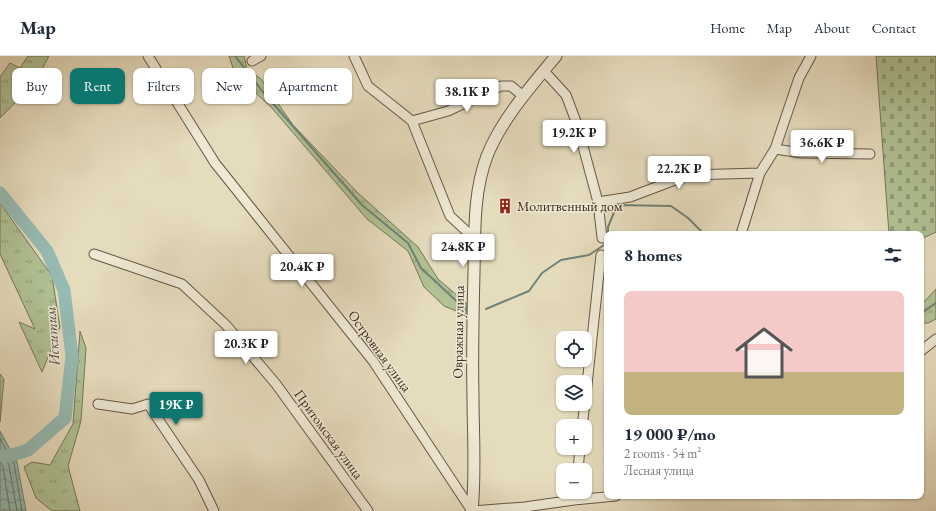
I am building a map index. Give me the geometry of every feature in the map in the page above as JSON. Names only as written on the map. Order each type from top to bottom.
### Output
[{"type":"street","name":"Островная улица","points":[[148,56],[215,163],[373,361],[472,511]]},
{"type":"street","points":[[252,60],[261,56]]},
{"type":"street","points":[[354,56],[368,86],[412,121],[450,216],[475,239]]},
{"type":"street","name":"Овражная улица","points":[[472,511],[474,478],[472,361],[475,239],[478,189],[488,155],[501,129],[523,96],[556,56]]},
{"type":"street","points":[[742,231],[760,173],[775,149],[799,78],[810,56]]},
{"type":"street","points":[[544,71],[566,95],[577,124],[598,202],[602,238]]},
{"type":"street","points":[[412,121],[448,111],[501,86],[511,86],[523,96]]},
{"type":"street","points":[[775,149],[802,153],[870,154]]},
{"type":"street","points":[[598,202],[630,197],[688,175],[760,173]]},
{"type":"street","name":"Притомская улица","points":[[94,254],[182,284],[226,325],[276,384],[368,511]]},
{"type":"street","points":[[588,375],[602,255]]},
{"type":"street","points":[[924,349],[936,339]]},
{"type":"street","points":[[98,404],[132,409],[148,404],[199,480],[214,511]]},
{"type":"street","points":[[592,496],[604,496]]},
{"type":"street","points":[[472,511],[525,507],[561,499]]},
{"type":"green space","points":[[28,56],[49,56],[43,68],[20,68]]},
{"type":"green space","points":[[229,56],[244,56],[247,68],[233,68]]},
{"type":"green space","points":[[876,56],[936,56],[936,232],[924,238],[924,231],[889,231]]},
{"type":"green space","points":[[10,63],[20,68],[12,68],[12,104],[14,104],[0,118],[0,77]]},
{"type":"green space","points":[[256,75],[264,83],[264,101],[256,93]]},
{"type":"green space","points":[[268,104],[278,104],[293,125],[358,193],[418,247],[438,279],[467,304],[466,315],[444,306],[424,287],[408,251],[367,219]]},
{"type":"green space","points":[[0,203],[52,276],[60,327],[42,372],[19,322],[35,329],[0,254]]},
{"type":"green space","points":[[936,289],[936,319],[928,323],[924,323],[924,302]]},
{"type":"green space","points":[[80,331],[86,348],[81,421],[68,466],[80,511],[52,511],[36,498],[24,467],[32,462],[50,465],[73,424]]},
{"type":"green space","points":[[0,374],[4,379],[0,422]]},
{"type":"water","points":[[0,431],[17,462],[26,511],[0,511]]},
{"type":"waterway","points":[[235,56],[263,92],[362,205],[408,243],[421,268],[465,309]]},
{"type":"waterway","name":"Искитим","points":[[0,193],[47,251],[64,290],[72,356],[65,418],[28,450],[9,456],[0,456]]},
{"type":"waterway","points":[[608,231],[608,227],[617,205],[671,206],[688,218],[701,231]]},
{"type":"waterway","points":[[486,309],[529,291],[542,273],[561,260],[589,255],[604,245]]},
{"type":"waterway","points":[[924,311],[936,303]]},
{"type":"place","name":"Молитвенный дом","points":[[505,206]]}]
